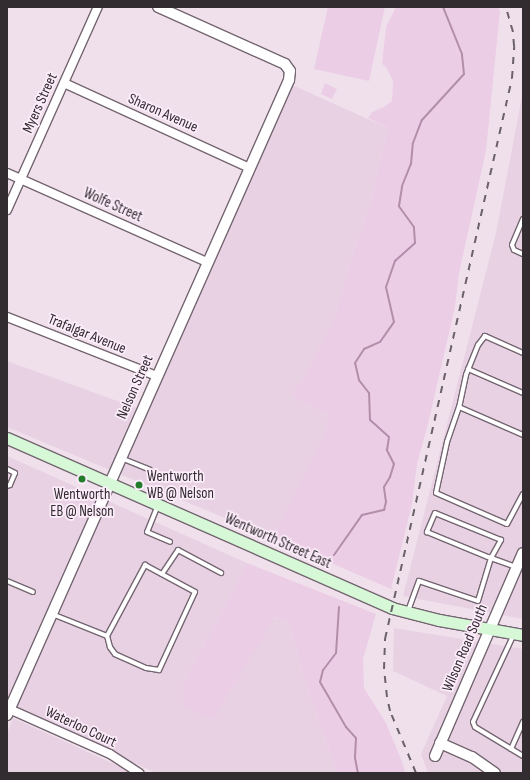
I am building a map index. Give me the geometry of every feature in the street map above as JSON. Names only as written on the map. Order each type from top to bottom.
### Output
[{"type":"main road","name":"Wentworth Street East","points":[[7,438],[392,608],[439,620],[518,634]]},
{"type":"street","name":"Myers Street","points":[[7,210],[98,7]]},
{"type":"street","name":"Nelson Street","points":[[8,711],[289,80],[290,71],[284,64],[163,8]]},
{"type":"street","name":"Sharon Avenue","points":[[64,83],[250,168]]},
{"type":"street","name":"Wolfe Street","points":[[7,173],[207,262]]},
{"type":"street","name":"Trafalgar Avenue","points":[[7,317],[156,376]]},
{"type":"street","name":"Wilson Road South","points":[[435,756],[523,553]]},
{"type":"street","name":"Waterloo Court","points":[[8,711],[110,754],[140,773]]},
{"type":"street","points":[[440,743],[472,757],[495,773]]},
{"type":"lane","points":[[523,219],[512,246],[514,250],[523,254]]},
{"type":"lane","points":[[523,353],[485,336],[478,345],[468,369],[459,407],[447,442],[436,493],[507,524],[523,494]]},
{"type":"lane","points":[[468,369],[523,394]]},
{"type":"lane","points":[[459,407],[523,435]]},
{"type":"lane","points":[[120,458],[150,470]]},
{"type":"lane","points":[[7,469],[15,473],[10,485],[7,486]]},
{"type":"lane","points":[[158,505],[147,532],[170,542]]},
{"type":"lane","points":[[408,612],[419,581],[478,600],[491,558],[501,540],[435,513],[427,532],[491,558],[517,567]]},
{"type":"lane","points":[[162,574],[178,550],[220,573]]},
{"type":"lane","points":[[145,565],[195,592],[160,670],[138,666],[116,654],[110,647],[107,636],[145,565]]},
{"type":"lane","points":[[7,581],[33,592]]},
{"type":"lane","points":[[52,614],[107,636]]},
{"type":"lane","points":[[518,634],[474,722],[476,727],[523,756]]},
{"type":"lane","points":[[511,749],[523,722]]},
{"type":"shaded area","points":[[328,7],[385,7],[369,81],[314,69]]},
{"type":"shaded area","points":[[396,7],[498,7],[500,11],[486,151],[459,273],[455,307],[428,424],[417,464],[412,504],[391,589],[273,538],[325,434],[328,414],[291,395],[305,375],[335,317],[353,253],[369,208],[388,128],[368,118],[372,112],[384,107],[392,101],[393,81],[386,67],[382,64],[386,27]]},
{"type":"shaded area","points":[[325,83],[337,89],[332,99],[321,94]]},
{"type":"shaded area","points":[[292,85],[388,128],[369,208],[353,253],[335,317],[305,375],[291,395],[328,414],[325,434],[273,538],[7,427],[7,361],[142,410]]},
{"type":"shaded area","points":[[523,91],[523,619],[403,596],[496,233]]},
{"type":"shaded area","points":[[7,456],[247,563],[183,685],[213,720],[274,617],[289,622],[304,678],[337,773],[156,773],[7,704]]},
{"type":"shaded area","points":[[247,563],[376,614],[363,659],[364,688],[386,723],[403,764],[405,773],[337,773],[304,678],[289,622],[275,617],[213,720],[184,706],[183,685]]},
{"type":"shaded area","points":[[394,628],[523,649],[523,773],[428,773],[421,754],[447,696],[393,671]]},
{"type":"shaded area","points":[[13,718],[134,773],[7,773],[7,733]]},
{"type":"waterway","points":[[334,555],[362,515],[384,510],[386,502],[384,487],[390,477],[394,464],[387,450],[389,437],[370,420],[369,393],[359,380],[355,363],[364,349],[380,342],[394,322],[386,287],[395,261],[415,243],[414,227],[399,206],[402,186],[411,164],[413,143],[422,120],[464,74],[462,54],[443,7]]},
{"type":"waterway","points":[[339,607],[336,653],[323,670],[320,682],[346,727],[356,738],[355,758],[358,773]]},
{"type":"railway","points":[[416,773],[390,711],[384,669],[385,639],[512,78],[514,46],[513,32],[506,7]]},
{"type":"place","name":"Wentworth EB @ Nelson","points":[[82,479]]},
{"type":"place","name":"Wentworth WB @ Nelson","points":[[139,485]]}]
